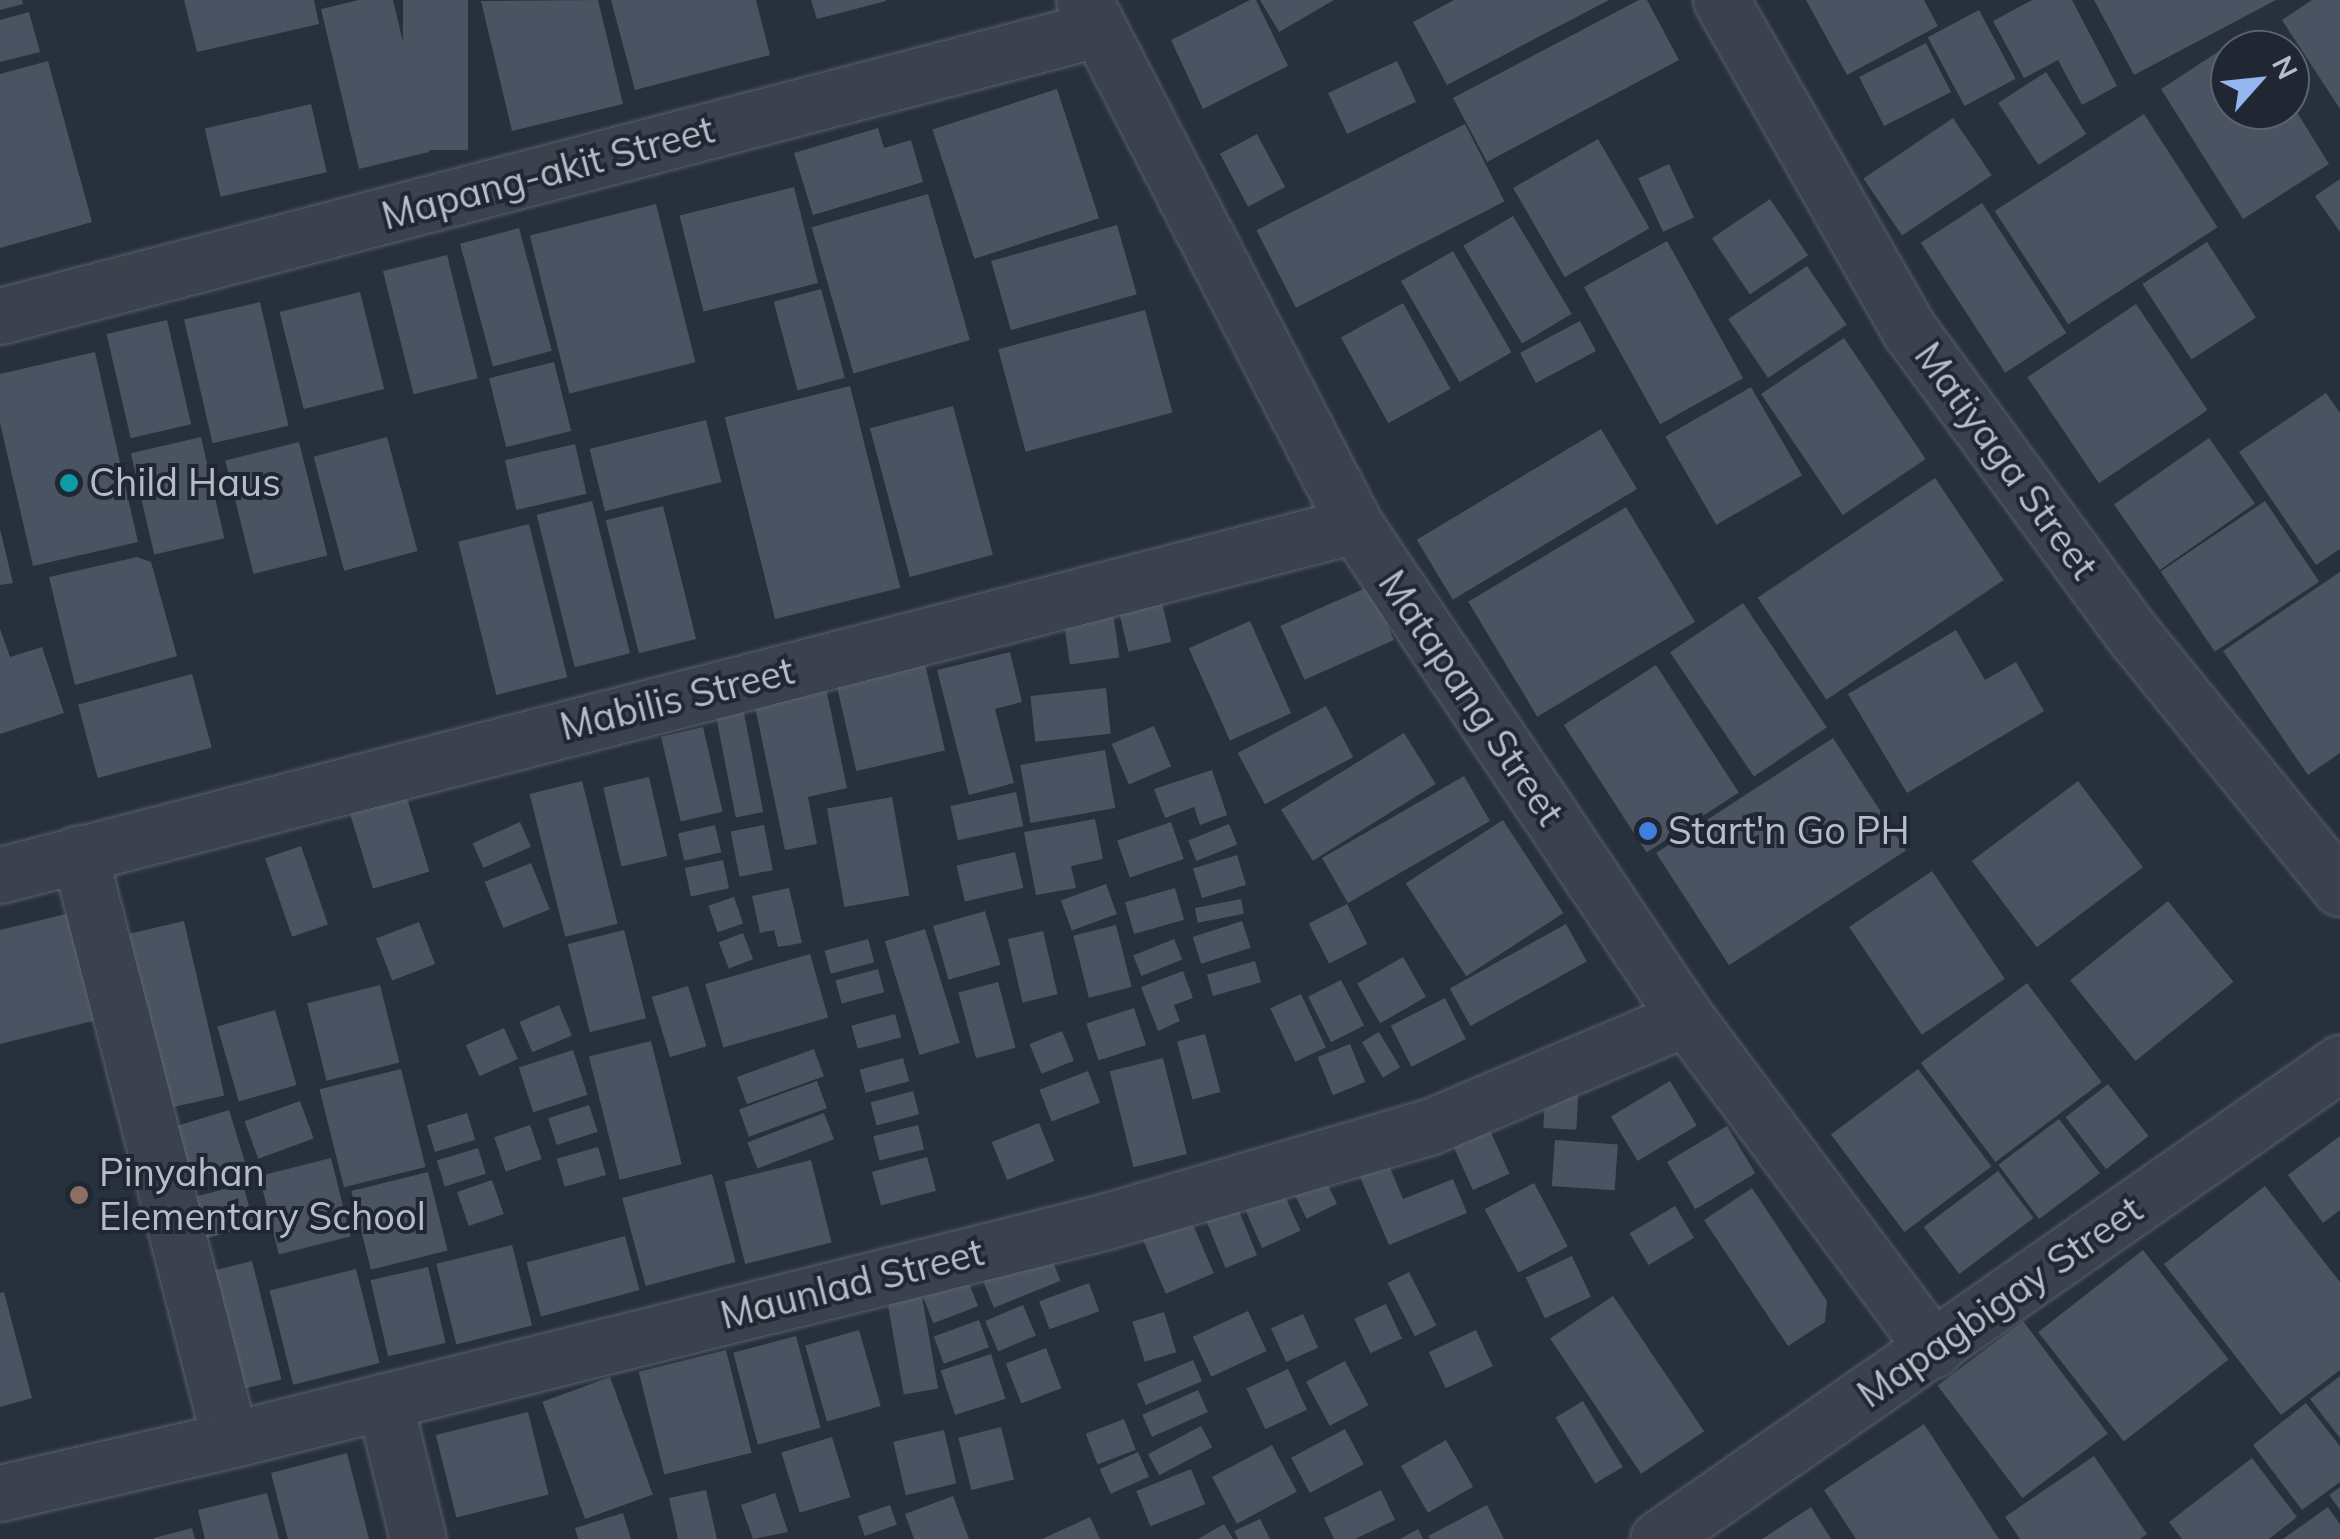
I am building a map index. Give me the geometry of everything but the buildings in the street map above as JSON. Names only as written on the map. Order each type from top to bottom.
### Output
[{"type":"street","name":"Matiyaga Street","points":[[1722,0],[1910,331],[2135,636],[2340,888]]},
{"type":"street","name":"Mapang-akit Street","points":[[0,316],[1090,15]]},
{"type":"street","name":"Matapang Street","points":[[1090,15],[1355,525],[1686,1018],[1934,1350]]},
{"type":"street","name":"Mabilis Street","points":[[0,874],[1355,525]]},
{"type":"street","points":[[79,853],[230,1440]]},
{"type":"street","name":"Maunlad Street","points":[[0,1492],[230,1440],[1106,1221],[1429,1127],[1686,1018]]},
{"type":"street","name":"Mapagbigay Street","points":[[1658,1539],[2340,1063]]},
{"type":"street","points":[[384,1401],[418,1539]]},
{"type":"place","name":"Child Haus","points":[[69,483]]},
{"type":"place","name":"Start'n Go PH","points":[[1648,831]]},
{"type":"place","name":"Pinyahan Elementary School","points":[[79,1195]]}]
